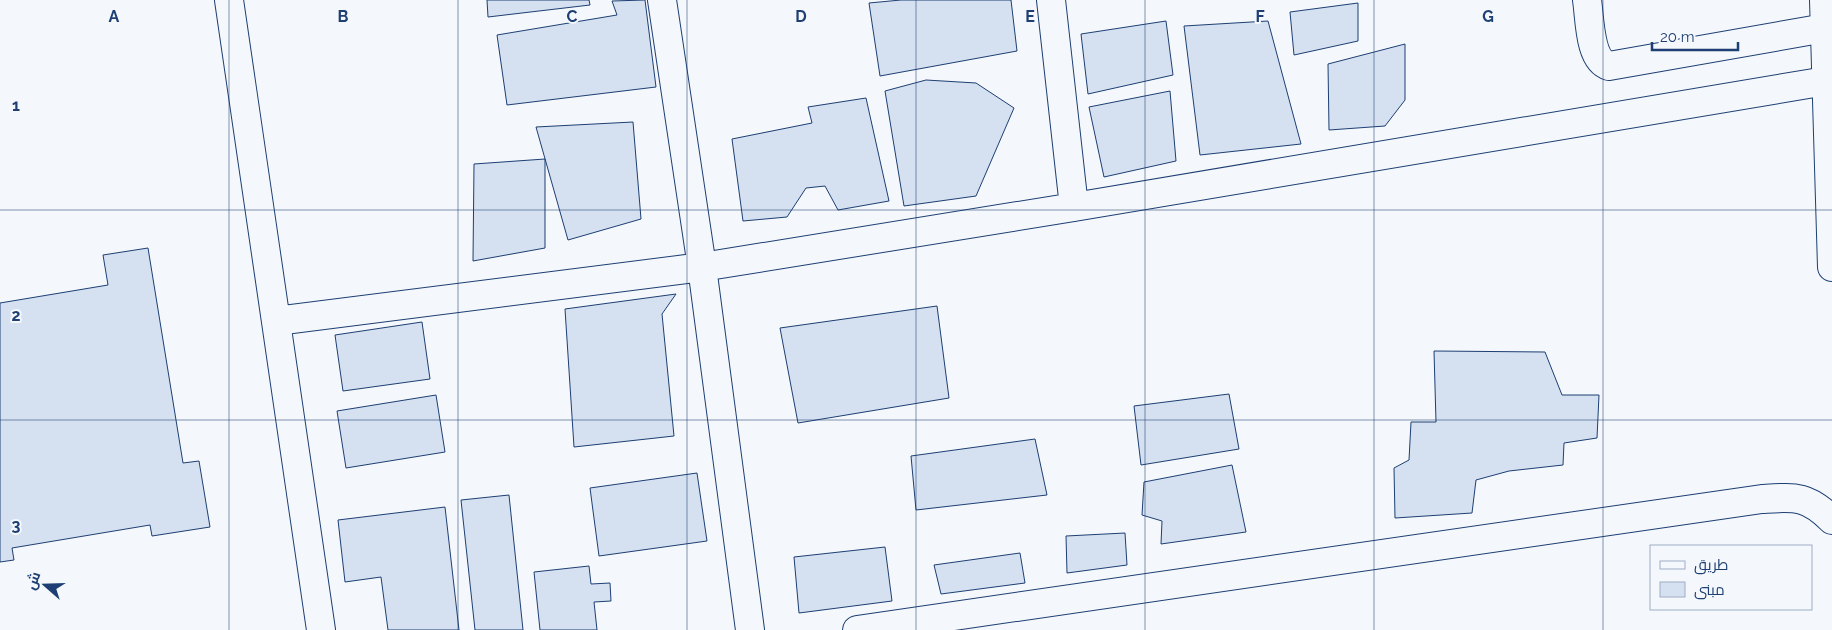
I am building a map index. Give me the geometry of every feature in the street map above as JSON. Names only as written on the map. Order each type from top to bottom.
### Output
[{"type":"street","points":[[229,0],[321,630]]},
{"type":"street","points":[[662,0],[702,267],[750,630]]},
{"type":"street","points":[[1051,0],[1074,207]]},
{"type":"street","points":[[1587,0],[1596,55],[1603,64],[1609,66],[1825,28]]},
{"type":"street","points":[[1824,0],[1832,267]]},
{"type":"street","points":[[276,321],[702,267],[1074,207],[1826,81]]},
{"type":"street","points":[[857,630],[1762,499],[1797,498],[1810,501],[1832,520]]},
{"type":"building","points":[[487,0],[589,0],[590,5],[488,17]]},
{"type":"building","points":[[645,0],[656,87],[507,105],[497,35],[617,15],[612,1]]},
{"type":"building","points":[[901,0],[1011,0],[1017,51],[880,76],[869,3]]},
{"type":"building","points":[[1358,3],[1358,41],[1294,55],[1290,12]]},
{"type":"building","points":[[1166,21],[1173,75],[1088,94],[1081,34]]},
{"type":"building","points":[[1268,21],[1301,144],[1200,155],[1184,26]]},
{"type":"building","points":[[1405,44],[1405,100],[1385,126],[1329,130],[1328,64]]},
{"type":"building","points":[[926,80],[976,83],[1014,108],[976,196],[904,206],[885,91]]},
{"type":"building","points":[[1170,91],[1176,161],[1104,177],[1089,107]]},
{"type":"building","points":[[866,98],[889,201],[838,210],[825,186],[806,188],[787,217],[743,221],[732,139],[812,123],[808,107]]},
{"type":"building","points":[[633,122],[641,219],[568,240],[536,127]]},
{"type":"building","points":[[545,159],[545,248],[473,261],[474,164]]},
{"type":"building","points":[[148,248],[183,463],[199,461],[210,527],[152,536],[150,525],[12,548],[14,560],[0,562],[0,303],[108,285],[103,255]]},
{"type":"building","points":[[676,294],[662,314],[674,436],[574,447],[565,309]]},
{"type":"building","points":[[937,306],[949,398],[798,423],[780,328]]},
{"type":"building","points":[[422,322],[430,379],[343,391],[335,335]]},
{"type":"building","points":[[1434,351],[1545,352],[1562,395],[1599,395],[1597,438],[1564,443],[1563,465],[1509,471],[1476,480],[1472,513],[1395,518],[1394,468],[1409,460],[1411,422],[1436,422]]},
{"type":"building","points":[[1229,394],[1239,449],[1141,465],[1134,406]]},
{"type":"building","points":[[436,395],[445,452],[346,468],[337,411]]},
{"type":"building","points":[[1035,439],[1047,495],[916,510],[911,456]]},
{"type":"building","points":[[1232,465],[1246,532],[1161,544],[1162,521],[1142,515],[1144,482]]},
{"type":"building","points":[[697,473],[707,541],[599,556],[590,488]]},
{"type":"building","points":[[509,495],[523,630],[475,630],[461,500]]},
{"type":"building","points":[[445,507],[459,630],[388,630],[381,577],[345,582],[338,520]]},
{"type":"building","points":[[1125,533],[1127,565],[1067,573],[1066,536]]},
{"type":"building","points":[[885,547],[892,601],[799,613],[794,557]]},
{"type":"building","points":[[1020,553],[1025,583],[941,594],[934,565]]},
{"type":"building","points":[[589,566],[591,584],[610,583],[611,601],[594,602],[597,630],[540,630],[534,572]]}]
